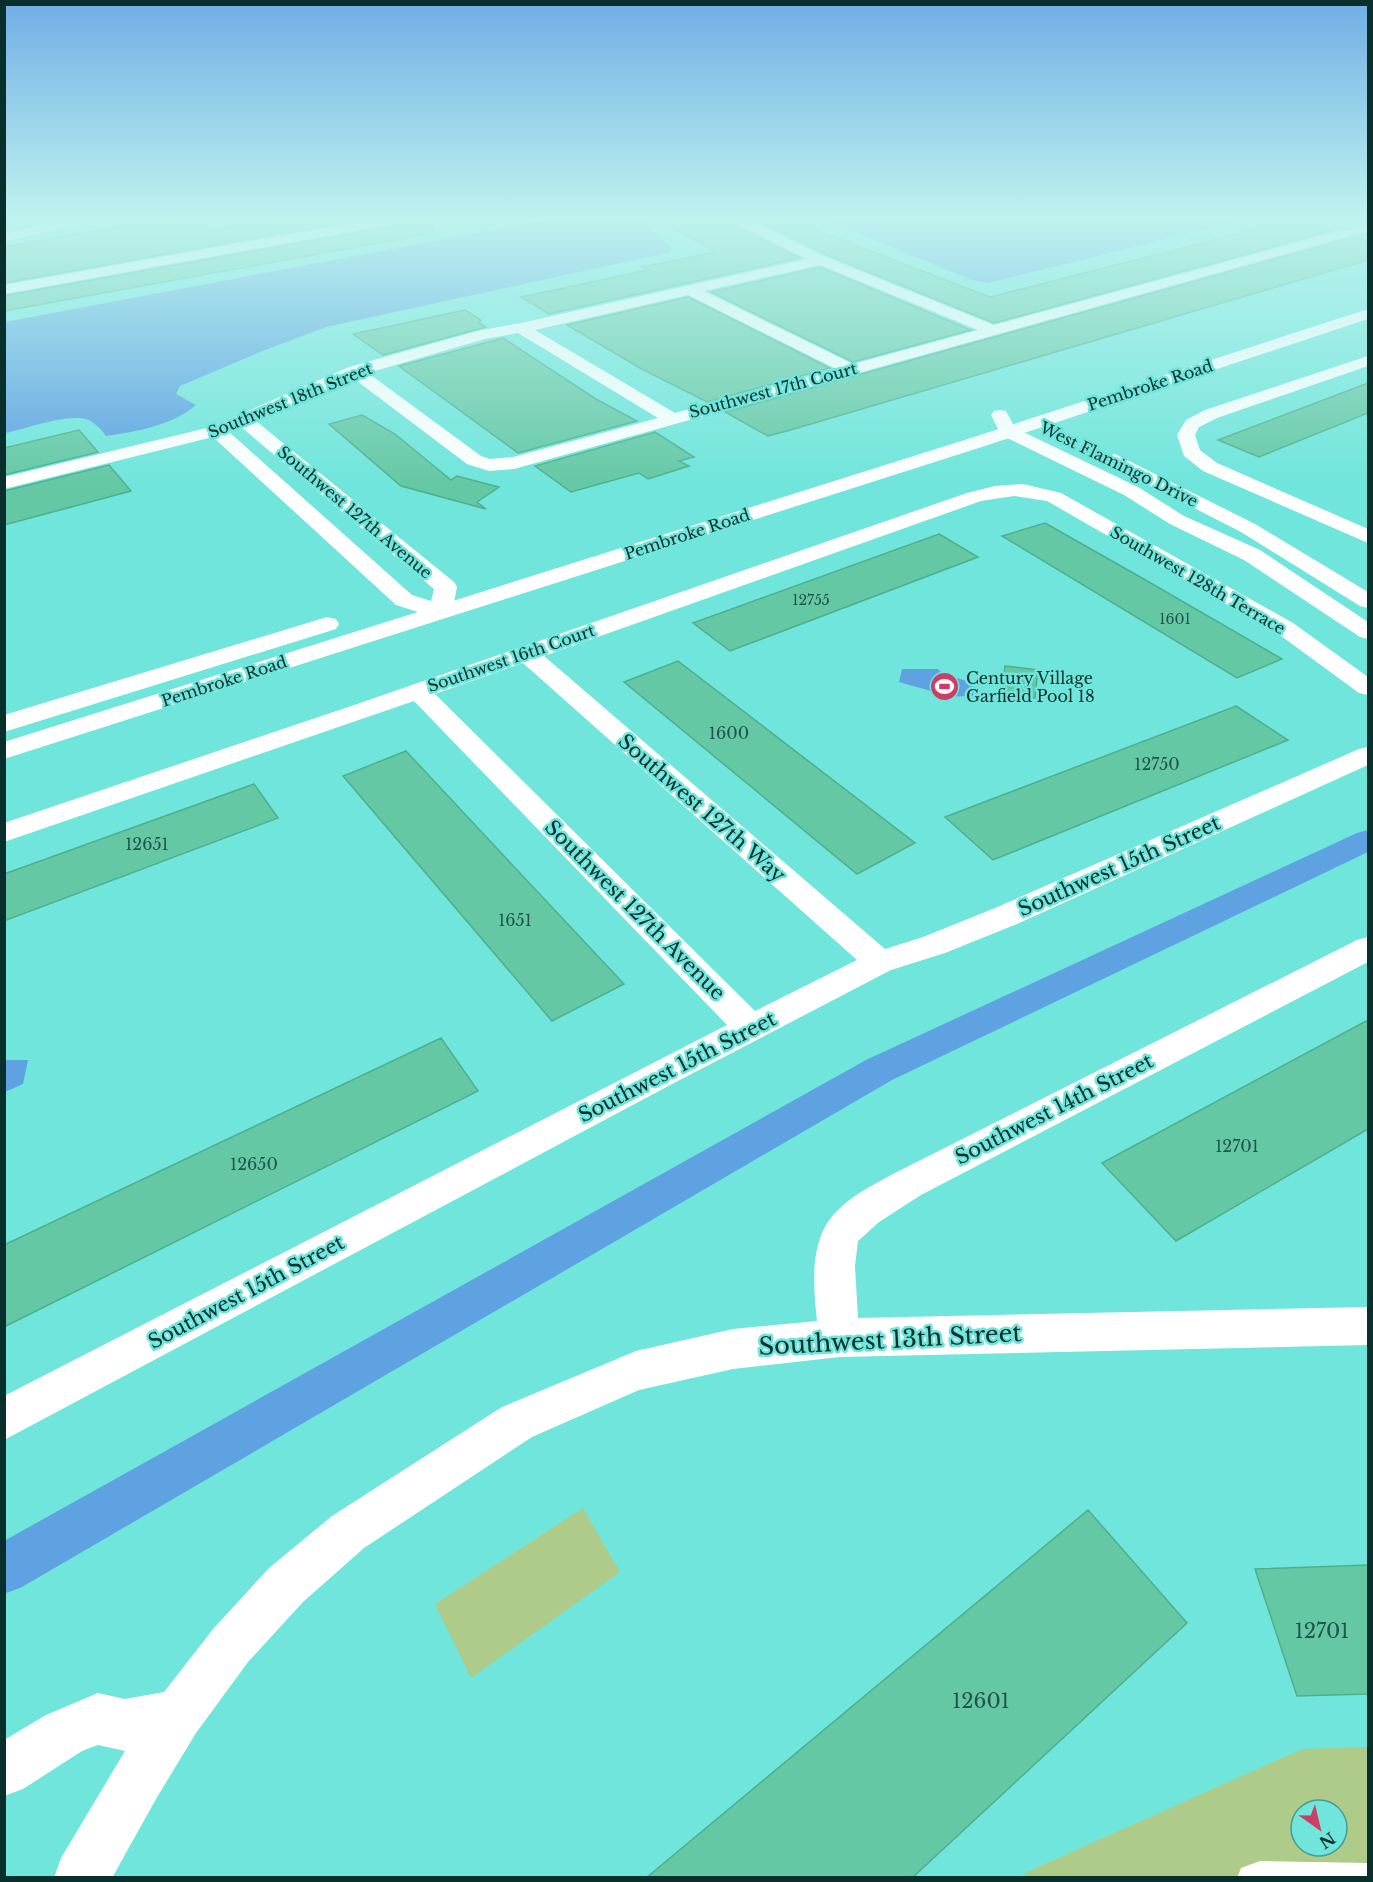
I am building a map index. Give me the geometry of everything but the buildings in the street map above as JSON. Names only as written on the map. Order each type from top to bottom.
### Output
[{"type":"main road","name":"Pembroke Road","points":[[1065,394],[1337,308]]},
{"type":"main road","name":"Pembroke Road","points":[[4,751],[451,593],[1028,415],[1368,314]]},
{"type":"main road","name":"Pembroke Road","points":[[977,422],[1004,423]]},
{"type":"main road","name":"Pembroke Road","points":[[581,545],[626,531]]},
{"type":"main road","name":"Pembroke Road","points":[[4,724],[404,600],[451,593]]},
{"type":"street","name":"Southwest 18th Street","points":[[4,483],[217,431],[355,371],[483,334],[610,308]]},
{"type":"street","points":[[726,308],[850,369]]},
{"type":"street","points":[[938,308],[992,330]]},
{"type":"street","name":"Southwest 17th Court","points":[[355,371],[474,460],[489,465],[514,462],[1073,308]]},
{"type":"street","points":[[520,328],[671,418]]},
{"type":"street","points":[[1368,361],[1200,419],[1188,429],[1186,435],[1187,446],[1199,459],[1230,477],[1368,537]]},
{"type":"street","name":"West Flamingo Drive","points":[[1028,415],[1060,434]]},
{"type":"street","name":"Southwest 127th Avenue","points":[[244,420],[451,593]]},
{"type":"street","name":"West Flamingo Drive","points":[[1004,423],[1131,491],[1199,523],[1252,555],[1368,633]]},
{"type":"street","name":"Southwest 127th Avenue","points":[[217,431],[404,600]]},
{"type":"street","name":"West Flamingo Drive","points":[[1103,455],[1222,514],[1368,601]]},
{"type":"street","points":[[1131,491],[1158,482]]},
{"type":"street","name":"Southwest 16th Court","points":[[4,833],[249,751],[974,497],[1001,489],[1019,489]]},
{"type":"street","name":"Southwest 128th Terrace","points":[[1019,489],[1054,497],[1285,628],[1368,688]]},
{"type":"street","name":"West Flamingo Drive","points":[[1131,491],[1177,520],[1252,555]]},
{"type":"street","points":[[1199,523],[1222,525],[1226,520],[1222,514]]},
{"type":"street","points":[[1320,652],[1368,633]]},
{"type":"street","name":"Southwest 127th Way","points":[[525,653],[880,962]]},
{"type":"street","name":"Southwest 127th Avenue","points":[[418,691],[750,1027]]},
{"type":"street","name":"Southwest 15th Street","points":[[4,1419],[750,1027],[821,994],[880,962],[934,945],[1006,916],[1368,755]]},
{"type":"street","name":"Southwest 14th Street","points":[[840,1338],[835,1300],[837,1287],[835,1251],[843,1230],[867,1209],[908,1184],[1368,948]]},
{"type":"street","name":"Southwest 13th Street","points":[[81,1878],[137,1780],[178,1716],[231,1645],[286,1585],[348,1532],[517,1422],[636,1371],[733,1349],[840,1338],[1368,1326]]},
{"type":"street","points":[[4,1770],[64,1733],[98,1719],[125,1725],[178,1716]]},
{"type":"lane","points":[[1251,1878],[1260,1875],[1368,1877]]},
{"type":"green space","points":[[583,1508],[620,1572],[471,1678],[435,1604]]},
{"type":"green space","points":[[1368,1747],[1368,1877],[1021,1878],[1027,1872],[1302,1749]]},
{"type":"water","points":[[80,308],[414,308],[326,327],[265,350],[180,386],[176,394],[196,405],[176,418],[154,426],[106,436],[89,420],[81,418],[47,422],[5,433],[5,322]]},
{"type":"water","name":"Century Village Garfield Pool 18","points":[[902,669],[938,669],[943,674],[974,683],[973,696],[936,697],[931,691],[899,682]]},
{"type":"water","points":[[5,1060],[28,1060],[23,1084],[5,1092]]},
{"type":"waterway","points":[[4,1569],[879,1070],[1368,840]]},
{"type":"place","name":"Century Village Garfield Pool 18","points":[[945,687]]}]
